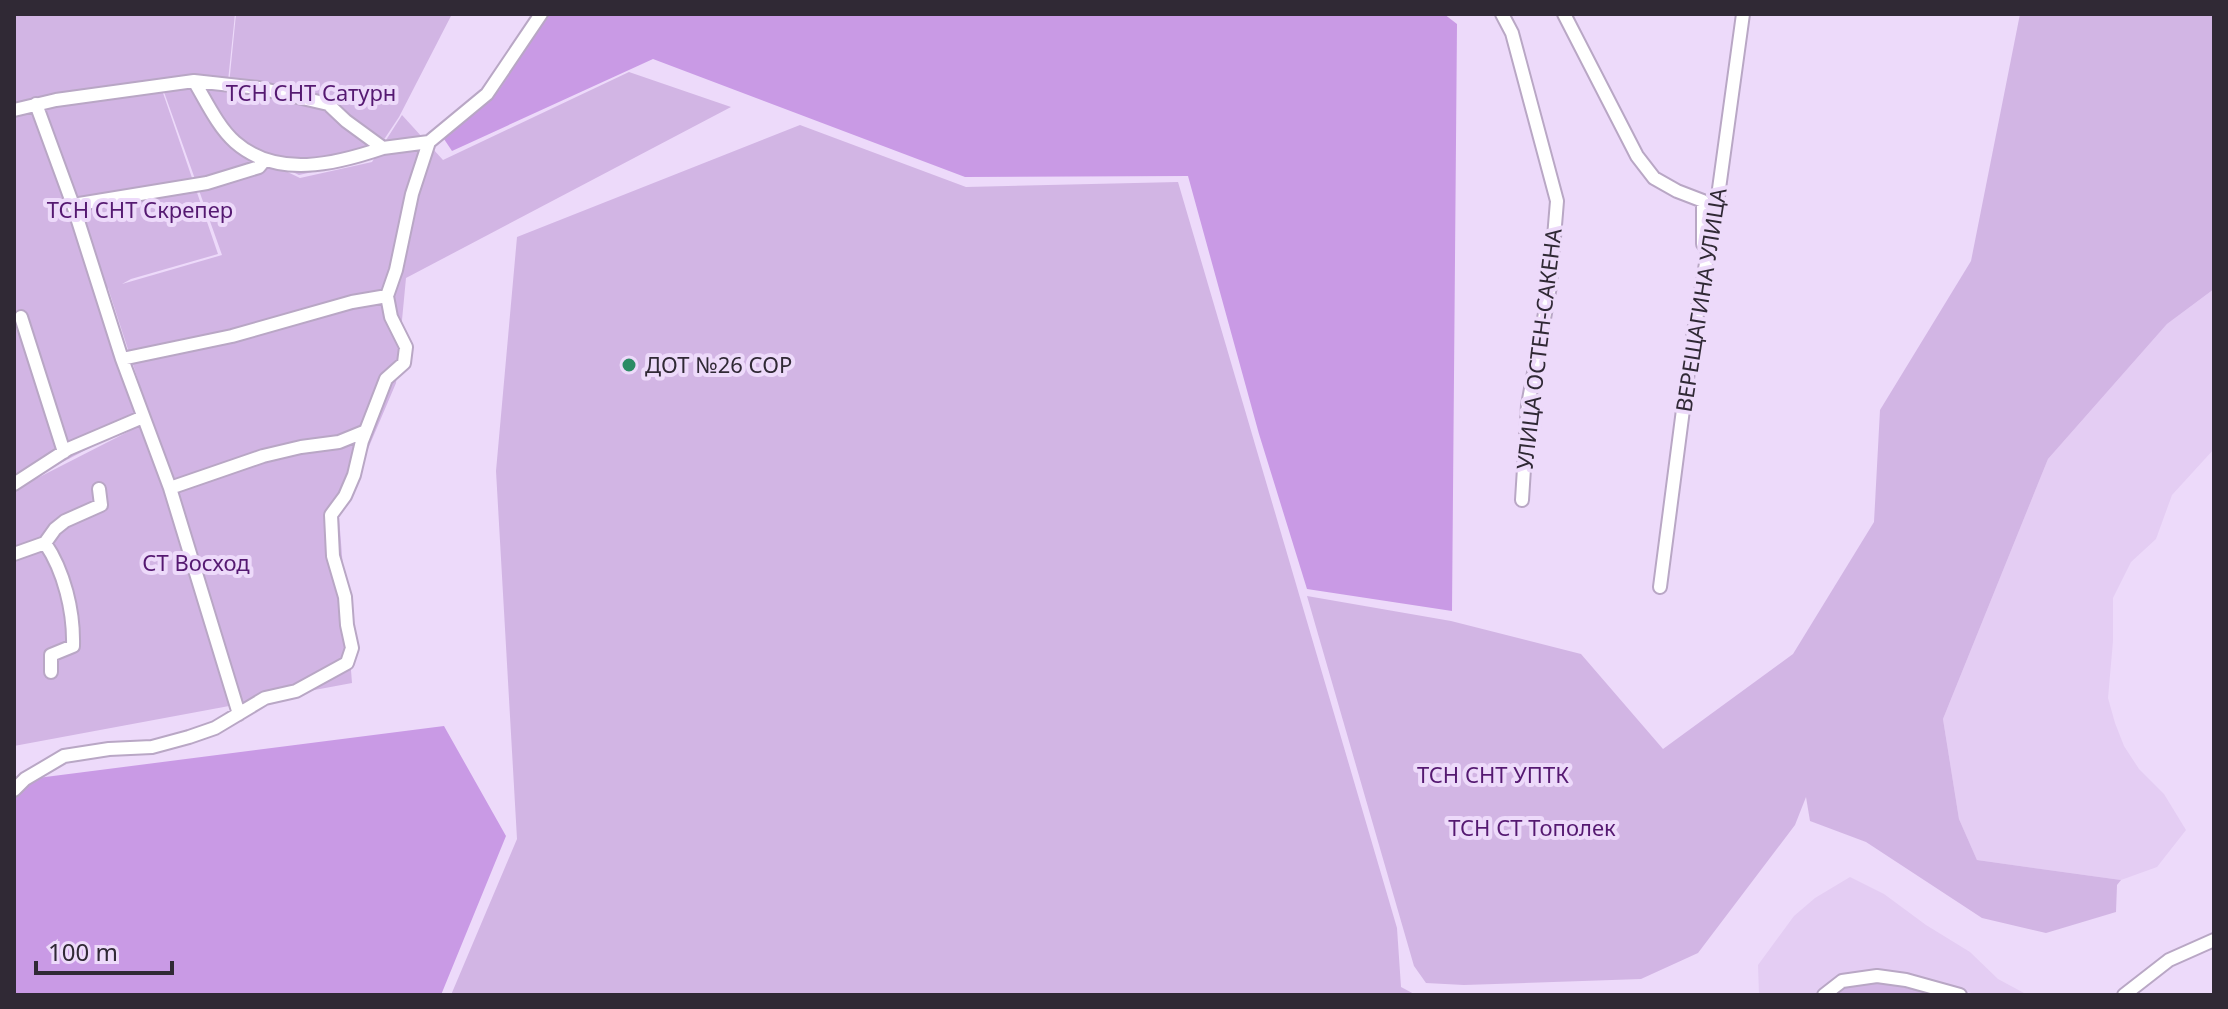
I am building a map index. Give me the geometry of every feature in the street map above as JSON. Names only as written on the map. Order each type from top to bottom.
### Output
[{"type":"street","points":[[194,81],[226,133],[264,161],[307,166],[348,160],[383,148],[429,142],[487,94],[541,14]]},
{"type":"street","name":"УЛИЦА ОСТЕН-САКЕНА","points":[[1502,14],[1512,33],[1557,201],[1550,286],[1528,405],[1522,500]]},
{"type":"street","points":[[1564,14],[1637,156],[1654,178],[1703,201],[1703,283]]},
{"type":"street","name":"ВЕРЕЩАГИНА УЛИЦА","points":[[1660,587],[1691,348],[1718,196],[1743,14]]},
{"type":"street","points":[[14,110],[36,104],[194,81],[259,88],[328,104],[383,148]]},
{"type":"street","points":[[36,104],[73,205],[122,359],[170,488],[239,714]]},
{"type":"street","points":[[14,790],[25,779],[64,756],[152,747],[215,728],[265,698],[296,691],[347,663],[352,648],[345,597],[333,556],[331,515],[345,496],[354,475],[366,431],[386,379],[404,363],[406,347],[391,317],[387,296],[396,270],[412,194],[429,142]]},
{"type":"street","points":[[73,205],[207,183],[259,167],[264,161]]},
{"type":"street","points":[[122,359],[232,336],[352,302],[387,296]]},
{"type":"street","points":[[21,317],[64,452]]},
{"type":"street","points":[[14,484],[64,452],[143,417]]},
{"type":"street","points":[[170,488],[263,456],[339,442],[366,431]]},
{"type":"street","points":[[14,554],[45,543],[65,521],[101,505],[99,489]]},
{"type":"street","points":[[45,543],[57,560],[73,625],[73,646],[51,655],[51,672]]},
{"type":"street","points":[[2124,995],[2169,960],[2214,940]]},
{"type":"street","points":[[1824,995],[1842,981],[1877,976],[1906,980],[1960,995]]},
{"type":"shaded area","points":[[549,14],[1444,14],[1457,24],[1452,611],[1307,589],[1259,434],[1188,176],[965,177],[653,59],[452,151],[444,139],[499,90]]},
{"type":"shaded area","points":[[2214,289],[2214,449],[2172,495],[2156,539],[2131,562],[2113,598],[2108,698],[2115,723],[2124,746],[2139,769],[2164,794],[2186,830],[2157,867],[2121,880],[1977,860],[1959,819],[1943,719],[2048,459],[2167,324]]},
{"type":"shaded area","points":[[444,726],[506,836],[441,995],[14,995],[14,781]]},
{"type":"shaded area","points":[[1850,877],[1884,894],[1970,952],[1998,979],[2024,993],[1977,995],[1948,985],[1883,973],[1853,973],[1818,995],[1759,995],[1758,965],[1794,916],[1815,898]]},
{"type":"green space","points":[[14,14],[235,14],[228,81],[14,104]]},
{"type":"green space","name":"ТСН СНТ Сатурн","points":[[236,14],[452,14],[399,117],[371,159],[299,175],[233,144],[198,84],[229,85]]},
{"type":"green space","name":"ТСН СТ Тополек","points":[[2020,14],[2214,14],[2214,289],[2167,324],[2048,459],[1943,719],[1959,819],[1977,860],[2121,880],[2117,885],[2116,912],[2046,933],[1982,918],[1866,842],[1810,821],[1806,797],[1795,825],[1698,953],[1641,979],[1464,985],[1426,983],[1414,966],[1307,596],[1451,621],[1581,654],[1663,749],[1793,654],[1874,522],[1880,410],[1971,261]]},
{"type":"green space","name":"СТ Восход","points":[[629,72],[731,107],[406,278],[396,383],[339,517],[352,683],[14,746],[14,490],[151,420],[108,288],[102,290],[40,105],[162,90],[218,254],[122,284],[222,255],[164,92],[197,87],[231,145],[300,178],[372,162],[402,115],[443,160]]},
{"type":"green space","points":[[34,107],[147,418],[57,465],[14,481],[14,111]]},
{"type":"green space","points":[[800,125],[966,187],[1178,182],[1397,928],[1401,987],[1416,995],[451,995],[517,839],[496,471],[517,237]]},
{"type":"green space","points":[[1881,982],[1936,995],[1830,995],[1843,985]]},
{"type":"place","name":"ДОТ №26 СОР","points":[[629,365]]},
{"type":"park label","name":"ТСН СНТ Скрепер","points":[[140,210]]},
{"type":"park label","name":"ТСН СНТ УПТК","points":[[1493,775]]}]
